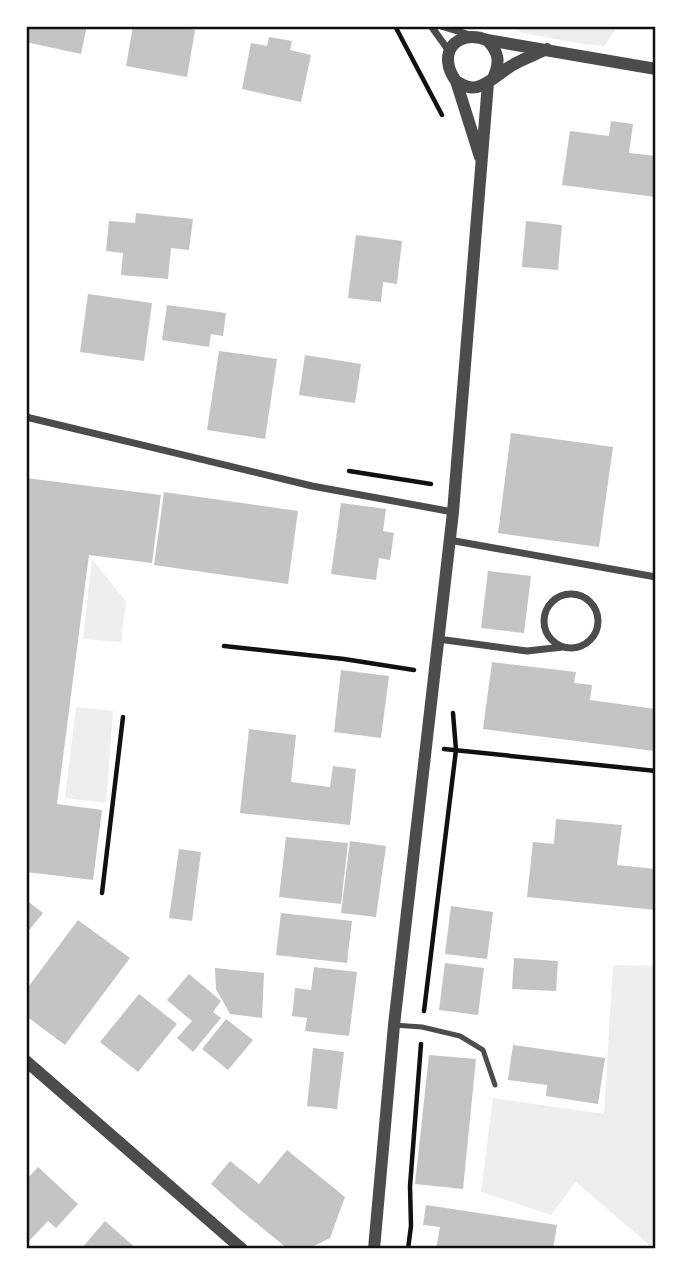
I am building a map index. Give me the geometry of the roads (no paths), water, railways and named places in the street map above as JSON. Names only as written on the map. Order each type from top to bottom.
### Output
[{"type":"street","points":[[431,26],[449,51]]},
{"type":"street","points":[[374,1249],[394,1025],[453,512],[491,80],[498,67],[495,48],[483,39],[442,26]]},
{"type":"street","points":[[483,164],[456,82],[449,72],[449,51],[457,41],[468,36],[656,69]]},
{"type":"street","points":[[456,82],[466,87],[478,87],[514,64],[547,49]]},
{"type":"street","points":[[26,417],[312,486],[453,512]]},
{"type":"street","points":[[449,540],[656,577]]},
{"type":"street","points":[[438,639],[527,651],[574,648],[590,641],[598,625],[595,608],[582,596],[573,594],[556,598],[545,612],[544,621],[550,638],[565,647]]},
{"type":"street","points":[[26,1061],[242,1249]]},
{"type":"lane","points":[[394,1025],[422,1027],[460,1036],[483,1049],[495,1084]]}]
